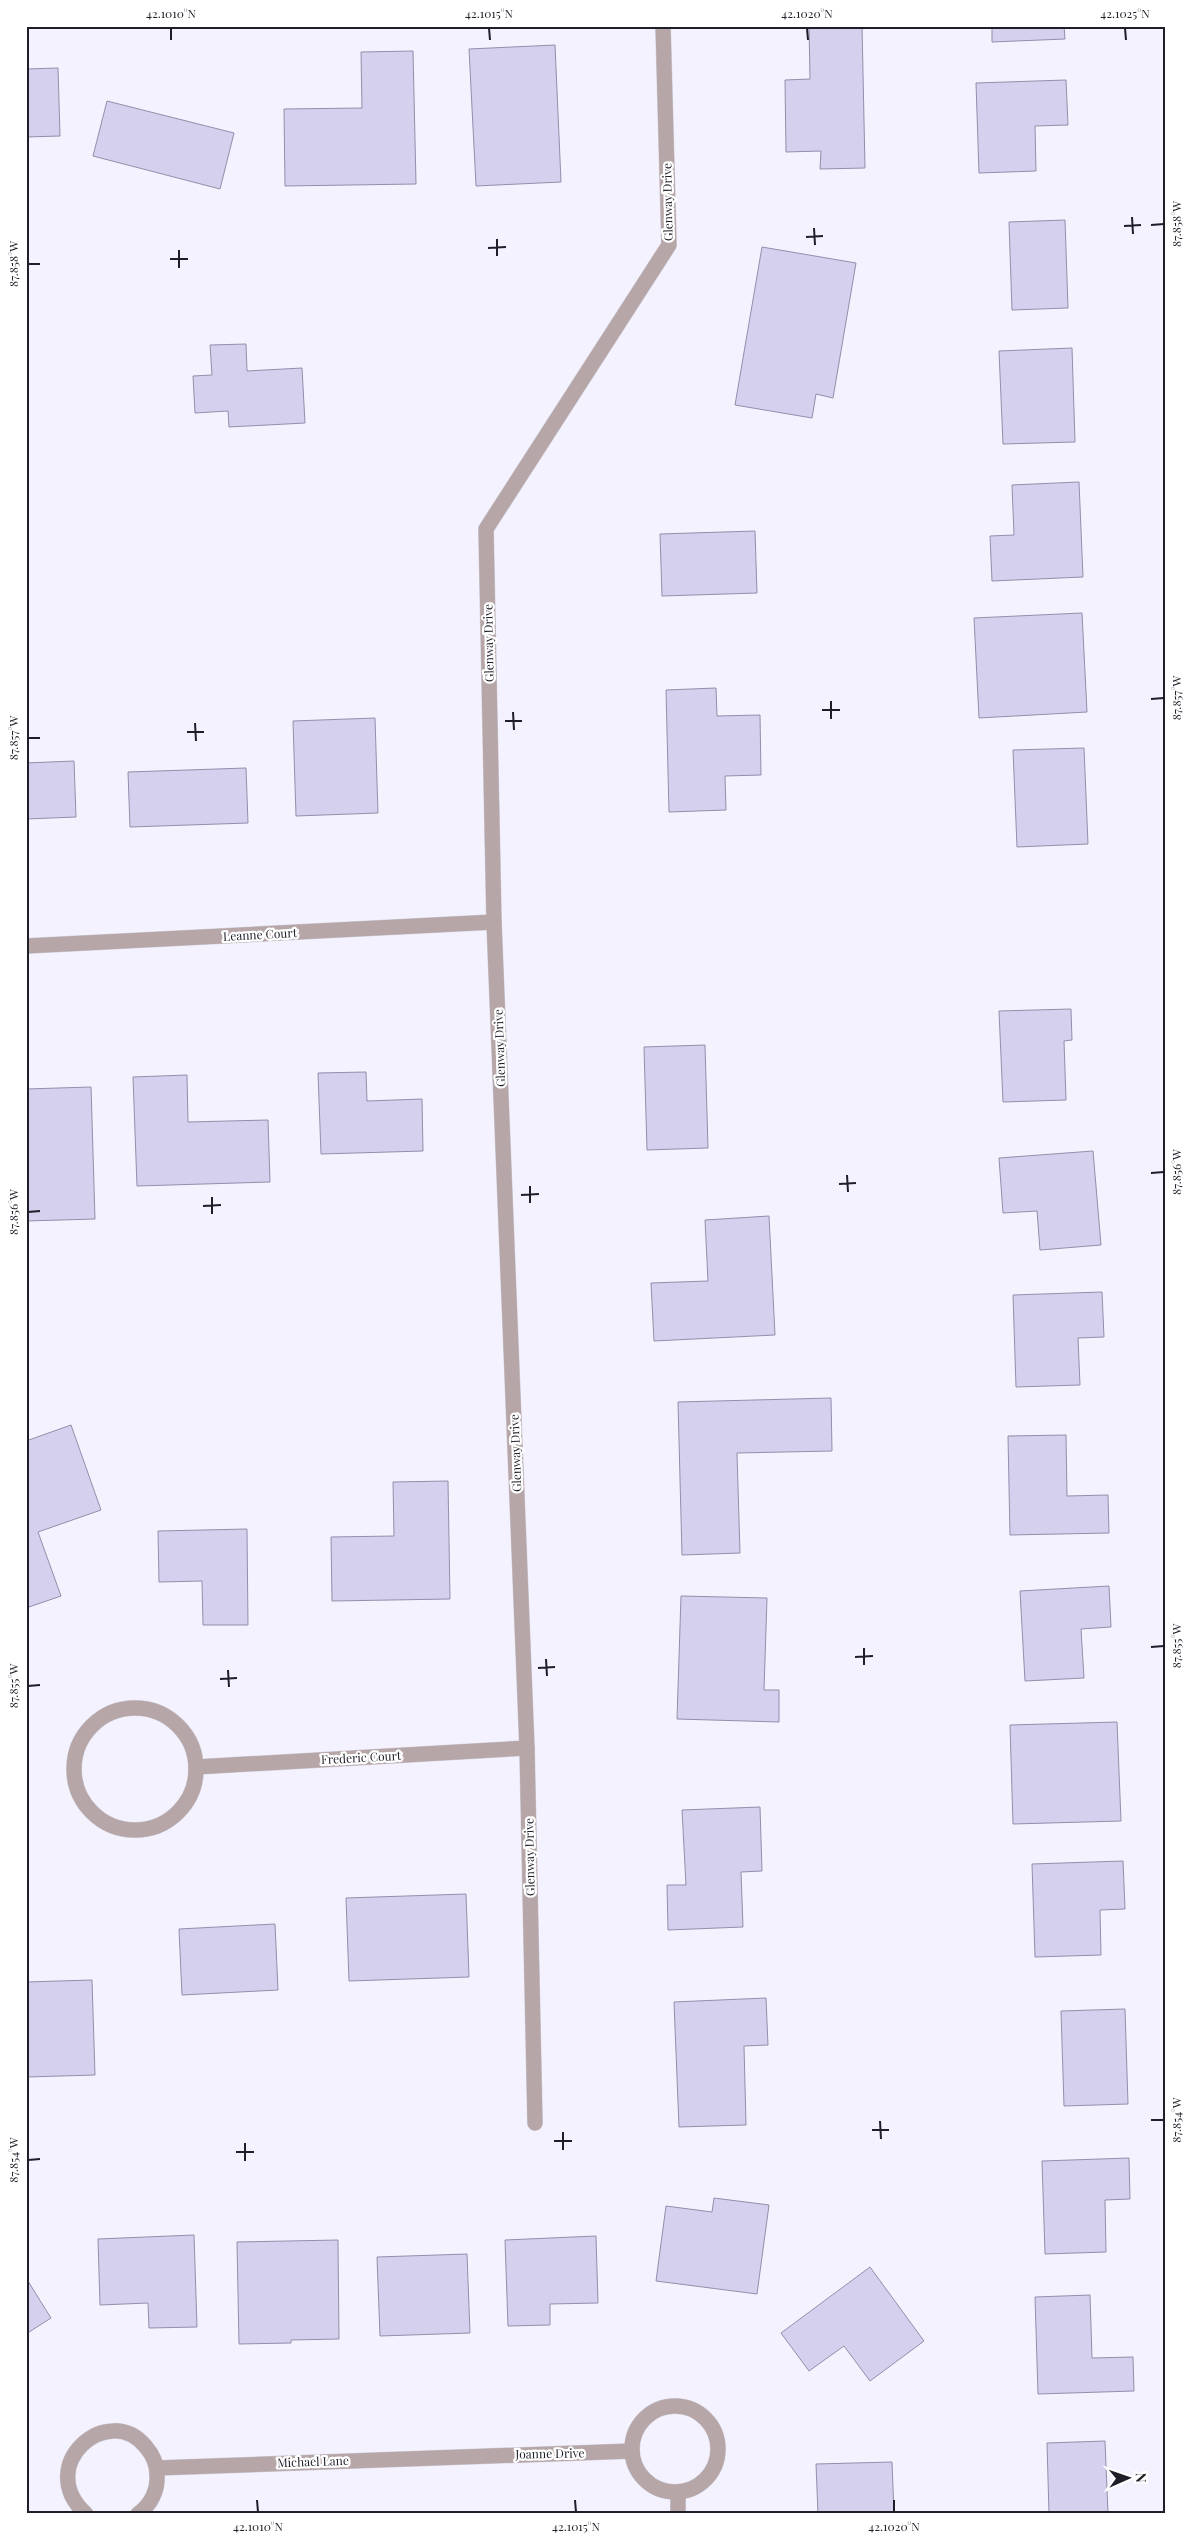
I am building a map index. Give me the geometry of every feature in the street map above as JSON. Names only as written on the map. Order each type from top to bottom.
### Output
[{"type":"street","name":"Glenway Drive","points":[[535,2123],[527,1748],[494,922],[486,529],[669,245],[663,26]]},
{"type":"street","name":"Leanne Court","points":[[26,946],[494,922]]},
{"type":"street","points":[[129,1707],[149,1708],[168,1716],[182,1730],[192,1747],[196,1767],[194,1787],[184,1806],[169,1820],[150,1829],[123,1829],[109,1825],[92,1814],[79,1797],[74,1777],[74,1757],[81,1738],[93,1723],[110,1712],[129,1707]]},
{"type":"street","name":"Frederic Court","points":[[196,1767],[527,1748]]},
{"type":"street","points":[[664,2406],[694,2409],[706,2418],[714,2430],[719,2444],[718,2459],[712,2472],[692,2490],[678,2493],[664,2491],[652,2486],[642,2476],[635,2464],[632,2451],[634,2436],[640,2423],[651,2413],[664,2406]]},
{"type":"street","points":[[86,2514],[75,2503],[69,2490],[67,2475],[70,2460],[77,2448],[88,2438],[102,2432],[116,2431],[130,2435],[143,2443],[152,2454],[157,2468],[158,2484],[152,2499],[138,2514]]},
{"type":"street","name":"Joanne Drive","points":[[469,2455],[632,2451]]},
{"type":"street","name":"Michael Lane","points":[[157,2468],[469,2455]]},
{"type":"street","points":[[678,2493],[678,2514]]},
{"type":"building","points":[[809,26],[862,26],[865,168],[820,169],[821,151],[786,152],[785,80],[810,79]]},
{"type":"building","points":[[992,26],[1064,26],[1065,39],[992,42]]},
{"type":"building","points":[[555,45],[561,182],[476,186],[469,49]]},
{"type":"building","points":[[413,51],[416,184],[285,186],[284,109],[362,108],[361,52]]},
{"type":"building","points":[[58,68],[60,136],[26,137],[26,69]]},
{"type":"building","points":[[1066,80],[1068,125],[1035,126],[1036,171],[979,173],[976,83]]},
{"type":"building","points":[[107,101],[234,133],[220,189],[93,156]]},
{"type":"building","points":[[1065,220],[1068,308],[1012,310],[1009,222]]},
{"type":"building","points":[[762,247],[856,263],[833,398],[816,394],[812,418],[735,405]]},
{"type":"building","points":[[246,344],[247,371],[302,368],[305,423],[229,427],[228,411],[195,413],[193,376],[212,375],[210,345]]},
{"type":"building","points":[[1072,348],[1075,442],[1003,444],[999,351]]},
{"type":"building","points":[[1079,482],[1083,577],[992,581],[990,536],[1014,535],[1012,485]]},
{"type":"building","points":[[755,531],[757,593],[662,596],[660,534]]},
{"type":"building","points":[[1082,613],[1087,712],[979,718],[974,618]]},
{"type":"building","points":[[716,688],[717,716],[760,715],[761,775],[725,776],[726,810],[669,812],[666,690]]},
{"type":"building","points":[[375,718],[378,813],[296,816],[293,721]]},
{"type":"building","points":[[1084,748],[1088,844],[1017,847],[1013,750]]},
{"type":"building","points":[[74,761],[76,817],[26,819],[26,763]]},
{"type":"building","points":[[246,768],[248,823],[130,827],[128,772]]},
{"type":"building","points":[[1071,1009],[1072,1040],[1064,1041],[1066,1100],[1003,1102],[999,1011]]},
{"type":"building","points":[[705,1045],[708,1148],[647,1150],[644,1047]]},
{"type":"building","points":[[366,1072],[367,1101],[422,1099],[423,1151],[321,1154],[318,1073]]},
{"type":"building","points":[[187,1075],[188,1122],[268,1120],[270,1182],[137,1186],[133,1077]]},
{"type":"building","points":[[91,1087],[95,1219],[26,1221],[26,1089]]},
{"type":"building","points":[[1093,1151],[1101,1245],[1040,1250],[1037,1211],[1003,1213],[999,1158]]},
{"type":"building","points":[[769,1216],[775,1335],[654,1341],[651,1283],[708,1281],[705,1220]]},
{"type":"building","points":[[1102,1292],[1104,1337],[1078,1338],[1080,1385],[1016,1387],[1013,1295]]},
{"type":"building","points":[[831,1398],[832,1451],[737,1453],[740,1553],[682,1555],[678,1402]]},
{"type":"building","points":[[71,1425],[101,1510],[38,1532],[61,1596],[26,1608],[26,1441]]},
{"type":"building","points":[[1066,1435],[1067,1496],[1108,1495],[1109,1533],[1010,1535],[1008,1436]]},
{"type":"building","points":[[448,1481],[450,1599],[332,1601],[331,1537],[394,1536],[393,1482]]},
{"type":"building","points":[[247,1529],[248,1625],[203,1625],[202,1581],[159,1582],[158,1531]]},
{"type":"building","points":[[1109,1586],[1111,1627],[1081,1629],[1084,1678],[1025,1681],[1020,1591]]},
{"type":"building","points":[[681,1596],[767,1598],[764,1690],[779,1690],[779,1722],[677,1719]]},
{"type":"building","points":[[1117,1722],[1121,1821],[1013,1824],[1010,1725]]},
{"type":"building","points":[[760,1807],[762,1871],[741,1872],[743,1927],[668,1930],[667,1885],[686,1885],[682,1810]]},
{"type":"building","points":[[1123,1861],[1125,1909],[1100,1910],[1101,1955],[1035,1957],[1032,1864]]},
{"type":"building","points":[[466,1894],[469,1977],[349,1981],[346,1898]]},
{"type":"building","points":[[275,1924],[278,1990],[182,1995],[179,1929]]},
{"type":"building","points":[[92,1980],[95,2075],[27,2077],[26,1982]]},
{"type":"building","points":[[766,1998],[768,2045],[744,2046],[746,2125],[679,2127],[674,2002]]},
{"type":"building","points":[[1125,2009],[1128,2104],[1064,2106],[1061,2011]]},
{"type":"building","points":[[1129,2158],[1130,2199],[1105,2200],[1106,2252],[1045,2254],[1042,2161]]},
{"type":"building","points":[[714,2198],[769,2205],[757,2294],[656,2281],[666,2206],[712,2212]]},
{"type":"building","points":[[194,2235],[197,2327],[149,2328],[148,2303],[100,2305],[98,2239]]},
{"type":"building","points":[[596,2236],[598,2303],[550,2304],[550,2325],[508,2326],[505,2240]]},
{"type":"building","points":[[338,2240],[339,2339],[291,2340],[291,2343],[239,2344],[237,2242]]},
{"type":"building","points":[[467,2254],[470,2333],[380,2336],[377,2257]]},
{"type":"building","points":[[870,2267],[924,2341],[870,2381],[844,2346],[809,2371],[781,2333]]},
{"type":"building","points":[[26,2278],[51,2318],[26,2334]]},
{"type":"building","points":[[1090,2295],[1092,2358],[1133,2357],[1134,2391],[1038,2394],[1035,2297]]},
{"type":"building","points":[[1105,2441],[1108,2514],[1049,2514],[1047,2443]]},
{"type":"building","points":[[892,2462],[894,2514],[818,2514],[816,2464]]}]
